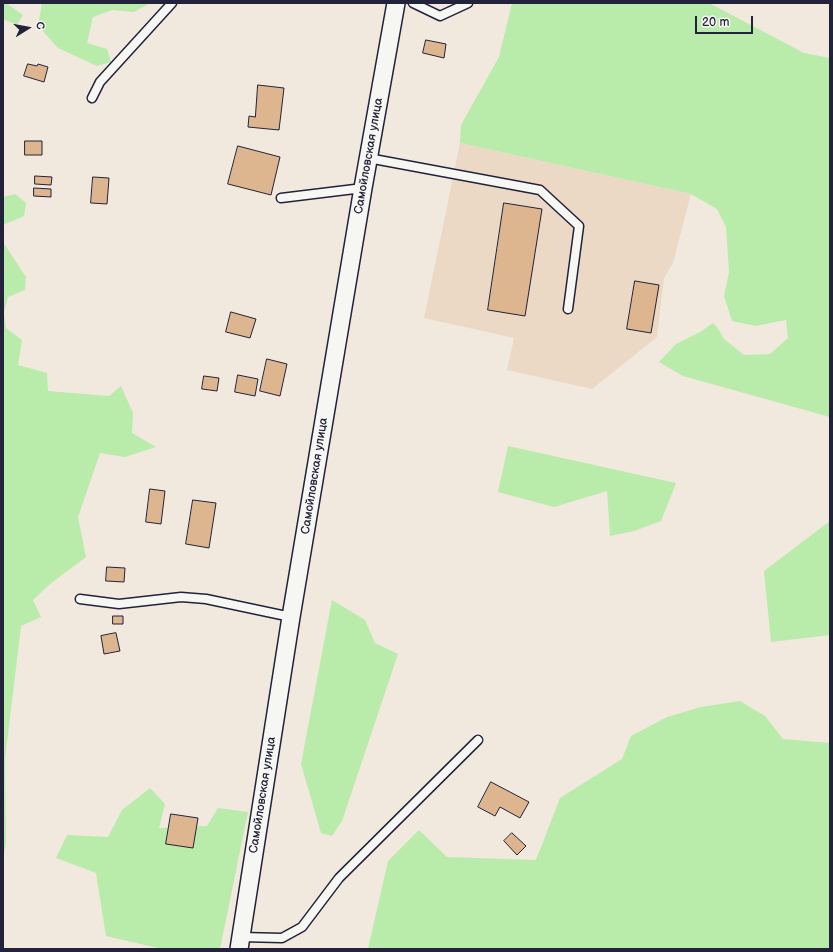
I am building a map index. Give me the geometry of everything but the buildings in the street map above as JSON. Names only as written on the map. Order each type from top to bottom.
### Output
[{"type":"street","name":"Самойловская улица","points":[[240,943],[291,618],[368,158],[396,3]]},
{"type":"lane","points":[[92,98],[100,82],[172,3]]},
{"type":"lane","points":[[413,3],[440,16],[468,3]]},
{"type":"lane","points":[[368,158],[540,190],[579,226],[568,309]]},
{"type":"lane","points":[[281,198],[363,188]]},
{"type":"lane","points":[[80,599],[119,604],[181,598],[206,599],[291,618]]},
{"type":"lane","points":[[240,943],[282,938],[302,927],[339,878],[478,740]]},
{"type":"shaded area","points":[[460,143],[691,194],[673,263],[664,278],[657,337],[592,389],[507,370],[514,338],[424,318]]},
{"type":"green space","points":[[3,3],[6,3],[23,15],[17,25],[3,19]]},
{"type":"green space","points":[[42,3],[147,3],[147,5],[134,12],[112,10],[93,17],[87,43],[107,49],[111,62],[97,66],[58,48],[38,26]]},
{"type":"green space","points":[[512,3],[709,3],[804,53],[830,58],[830,417],[683,376],[659,362],[676,344],[700,332],[713,323],[724,339],[744,355],[770,354],[788,338],[786,320],[756,326],[732,321],[724,296],[729,272],[726,227],[717,209],[691,194],[460,143],[461,125],[499,57]]},
{"type":"green space","points":[[15,194],[26,203],[24,216],[3,225],[3,197]]},
{"type":"green space","points":[[3,242],[26,277],[25,290],[8,297],[4,312],[6,328],[22,340],[18,365],[47,373],[48,391],[109,396],[121,386],[133,413],[132,433],[156,447],[125,457],[100,453],[78,517],[86,557],[50,584],[33,600],[41,617],[21,626],[5,759],[6,843],[3,859]]},
{"type":"green space","points":[[508,446],[676,483],[661,521],[634,531],[610,536],[607,491],[554,507],[498,492]]},
{"type":"green space","points":[[830,521],[830,635],[771,642],[764,571]]},
{"type":"green space","points":[[332,600],[365,620],[375,643],[398,654],[342,821],[332,836],[321,833],[301,764]]},
{"type":"green space","points":[[740,701],[765,716],[783,739],[830,743],[830,949],[368,949],[388,861],[419,830],[447,857],[536,860],[560,798],[622,759],[631,736],[667,717],[701,707]]},
{"type":"green space","points":[[150,788],[165,804],[159,828],[207,826],[218,808],[248,812],[220,949],[162,949],[106,936],[96,873],[56,858],[67,835],[108,837],[122,810]]}]
